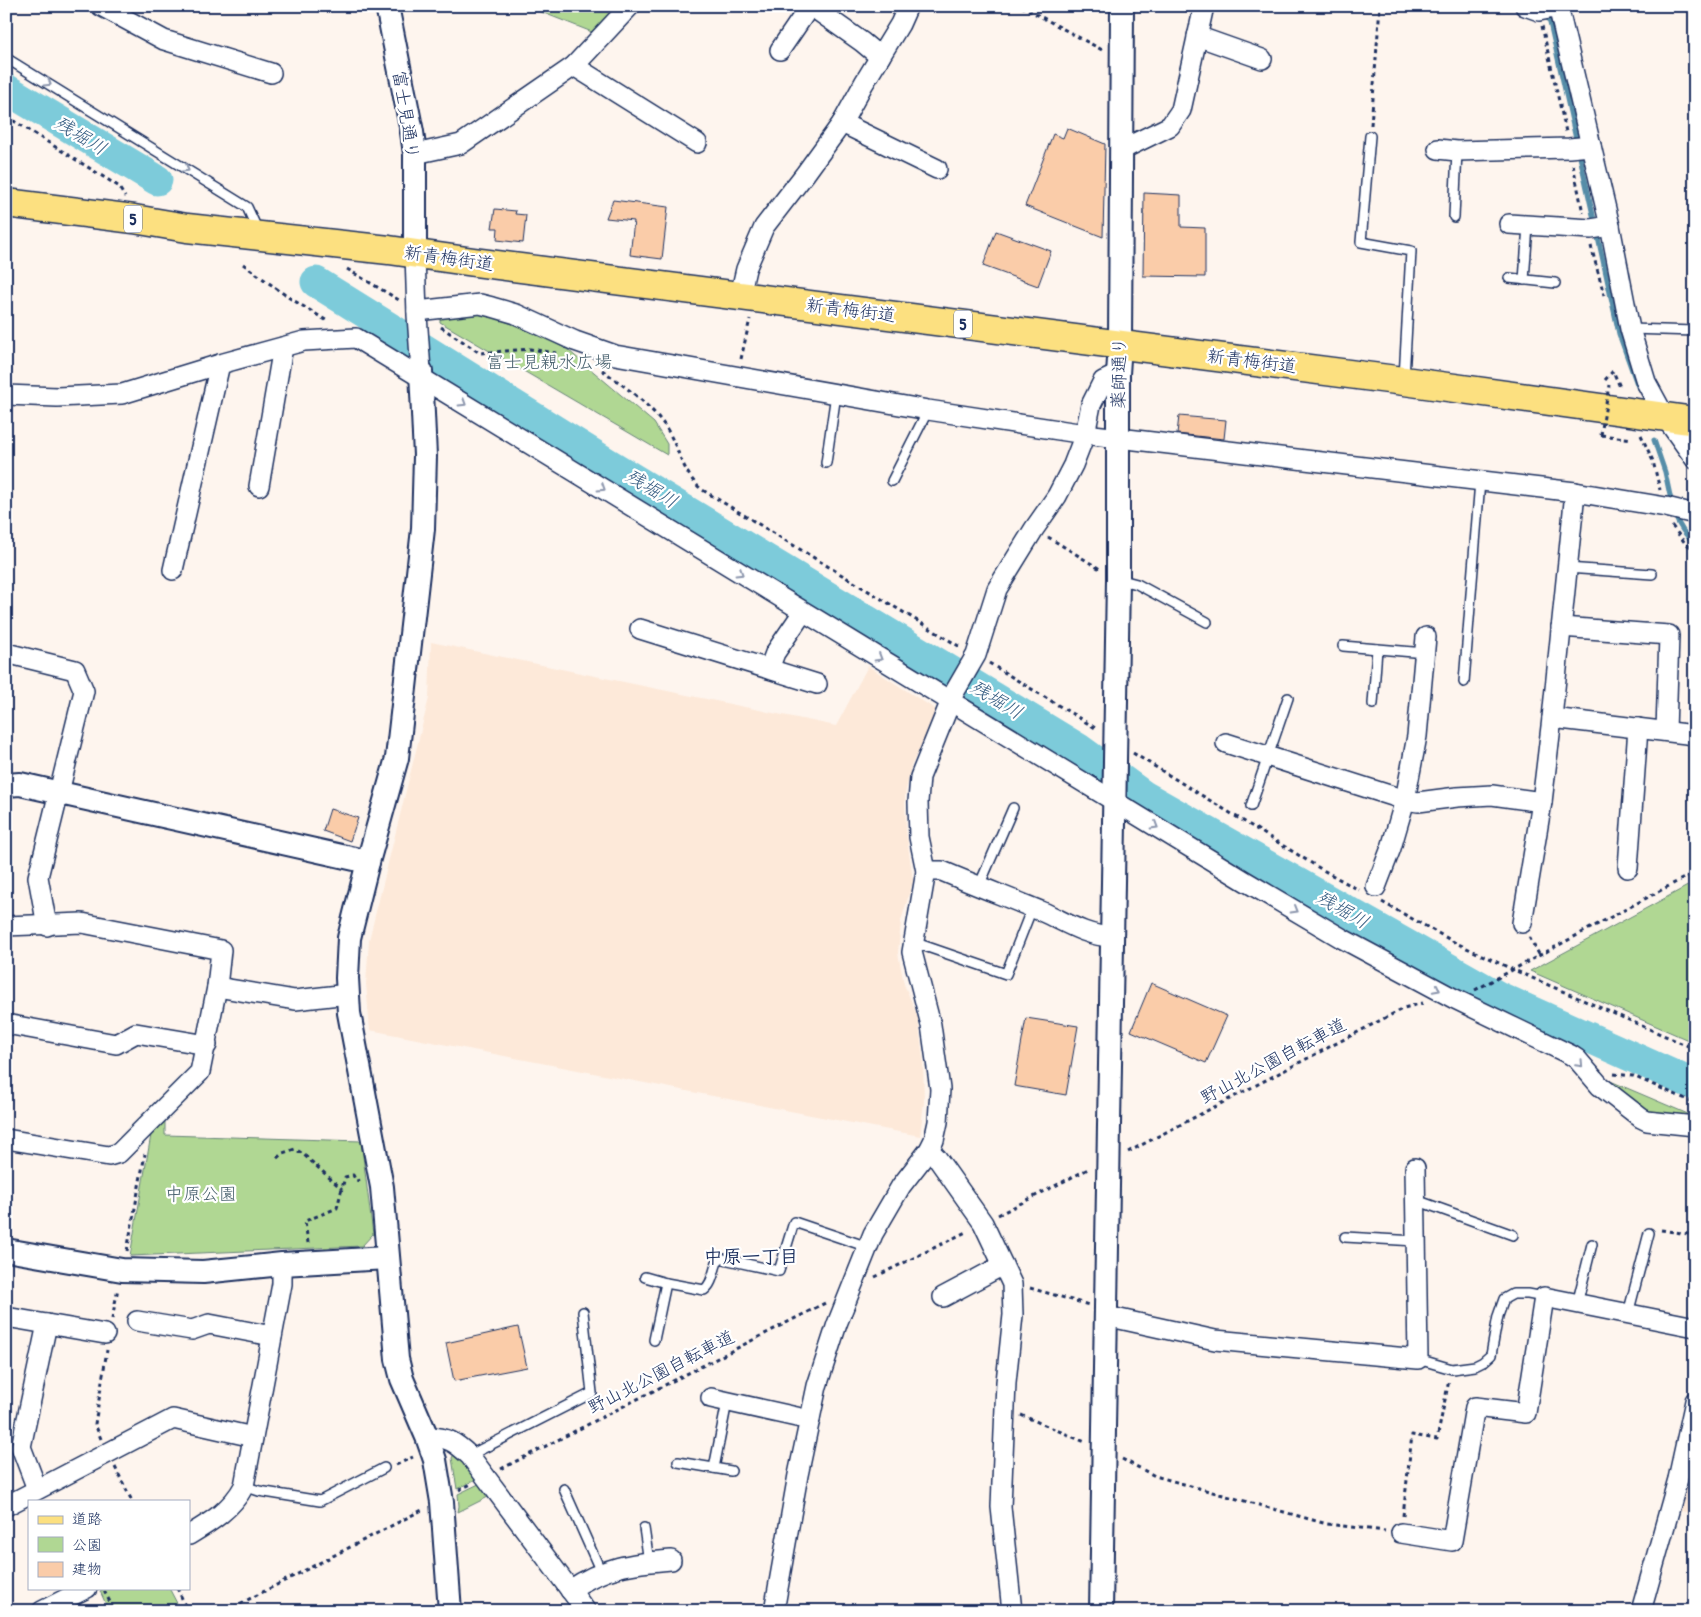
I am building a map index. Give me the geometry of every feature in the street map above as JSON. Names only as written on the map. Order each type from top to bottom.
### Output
[{"type":"main road","name":"新青梅街道","points":[[6,203],[134,219],[187,228],[390,250],[1120,344],[1695,421]]},
{"type":"street","points":[[101,6],[164,40],[271,73]]},
{"type":"street","name":"富士見通り","points":[[386,6],[415,154],[415,254]]},
{"type":"street","points":[[415,154],[461,144],[574,66],[630,6]]},
{"type":"street","points":[[780,50],[810,6],[862,42],[880,57]]},
{"type":"street","points":[[748,296],[746,269],[764,227],[806,174],[842,123],[900,24],[908,6]]},
{"type":"street","name":"薬師通り","points":[[1101,1611],[1115,742],[1111,575],[1118,438],[1120,344],[1122,6]]},
{"type":"street","points":[[1121,150],[1170,126],[1181,110],[1204,6]]},
{"type":"street","points":[[1532,9],[1559,7],[1578,148],[1596,228],[1646,382],[1665,416],[1695,459]]},
{"type":"street","points":[[1197,36],[1262,58]]},
{"type":"street","points":[[574,66],[697,143]]},
{"type":"street","points":[[842,123],[938,169]]},
{"type":"street","points":[[1438,149],[1578,148]]},
{"type":"street","points":[[1509,224],[1596,228]]},
{"type":"street","points":[[415,254],[413,310],[421,374],[425,456],[423,529],[397,758],[349,938],[347,978],[349,1014],[382,1187],[397,1359],[424,1446],[435,1460],[440,1482],[450,1611]]},
{"type":"street","points":[[413,310],[480,304],[516,314],[575,341],[614,355],[928,410],[1085,434],[1575,492],[1676,509]]},
{"type":"street","points":[[6,395],[57,397],[122,394],[304,341],[356,338],[421,374],[803,612],[952,697],[1343,939],[1453,998],[1571,1055],[1577,1059],[1600,1086],[1641,1118],[1647,1121],[1695,1126]]},
{"type":"street","points":[[259,486],[283,347]]},
{"type":"street","points":[[173,570],[220,364]]},
{"type":"street","points":[[774,1611],[798,1475],[817,1386],[837,1324],[873,1234],[900,1186],[929,1150],[934,1140],[938,1122],[940,1088],[928,1011],[912,952],[926,871],[919,837],[918,802],[920,777],[952,697],[975,658],[997,589],[1057,496],[1073,465],[1085,434],[1091,405],[1103,381],[1118,374]]},
{"type":"street","points":[[1526,931],[1552,718],[1575,492]]},
{"type":"street","points":[[769,669],[775,653],[803,612]]},
{"type":"street","points":[[1561,627],[1670,634],[1666,731]]},
{"type":"street","points":[[640,629],[817,684]]},
{"type":"street","points":[[1370,892],[1391,848],[1405,800],[1417,736],[1425,645]]},
{"type":"street","points":[[6,653],[75,670],[84,691],[38,877],[47,926]]},
{"type":"street","points":[[1552,718],[1695,735]]},
{"type":"street","points":[[1628,868],[1638,728]]},
{"type":"street","points":[[1226,743],[1405,800],[1418,802],[1457,796],[1492,795],[1542,802]]},
{"type":"street","points":[[6,785],[20,784],[58,792],[368,862]]},
{"type":"street","points":[[926,871],[942,871],[1087,933],[1102,937],[1112,937]]},
{"type":"street","points":[[6,926],[47,926],[82,923],[221,950],[217,987],[207,1045],[200,1072],[138,1134],[114,1155],[109,1156],[6,1139]]},
{"type":"street","points":[[217,987],[296,1000],[348,994]]},
{"type":"street","points":[[6,1024],[116,1044],[136,1033],[207,1045]]},
{"type":"street","points":[[929,1150],[937,1158],[983,1223],[1012,1284],[1012,1315],[1005,1408],[1001,1507],[1012,1611]]},
{"type":"street","points":[[1106,1311],[1215,1340],[1418,1359],[1415,1168]]},
{"type":"street","points":[[6,1250],[122,1270],[203,1272],[282,1264],[387,1258]]},
{"type":"street","points":[[190,1534],[214,1521],[238,1496],[244,1486],[282,1284],[282,1264]]},
{"type":"street","points":[[943,1296],[1003,1265]]},
{"type":"street","points":[[1401,1533],[1452,1540],[1475,1407],[1526,1413],[1544,1297],[1695,1327]]},
{"type":"street","points":[[6,1317],[109,1333]]},
{"type":"street","points":[[137,1321],[192,1330],[209,1324],[272,1336]]},
{"type":"street","points":[[37,1489],[21,1447],[47,1324]]},
{"type":"street","points":[[719,1400],[810,1420]]},
{"type":"street","points":[[1641,1611],[1678,1479],[1695,1401]]},
{"type":"street","points":[[6,1506],[173,1419],[253,1437]]},
{"type":"street","points":[[424,1446],[440,1437],[451,1440],[459,1445],[470,1456],[586,1611]]},
{"type":"street","points":[[570,1590],[600,1572],[618,1567],[670,1560]]},
{"type":"street","points":[[42,1611],[83,1590]]},
{"type":"lane","points":[[6,58],[247,207],[259,235]]},
{"type":"lane","points":[[1370,136],[1361,242],[1411,251],[1404,381]]},
{"type":"lane","points":[[1454,217],[1457,150]]},
{"type":"lane","points":[[1524,280],[1528,226]]},
{"type":"lane","points":[[1509,278],[1556,283]]},
{"type":"lane","points":[[1630,329],[1695,331]]},
{"type":"lane","points":[[826,463],[836,394]]},
{"type":"lane","points":[[892,481],[928,410]]},
{"type":"lane","points":[[1464,682],[1480,481]]},
{"type":"lane","points":[[1567,568],[1652,574]]},
{"type":"lane","points":[[1111,575],[1137,584],[1207,622]]},
{"type":"lane","points":[[1342,646],[1377,649],[1425,645]]},
{"type":"lane","points":[[1373,704],[1377,649]]},
{"type":"lane","points":[[1251,806],[1288,698]]},
{"type":"lane","points":[[979,886],[1013,808]]},
{"type":"lane","points":[[913,941],[1006,974],[1032,908]]},
{"type":"lane","points":[[1415,1200],[1512,1235]]},
{"type":"lane","points":[[646,1277],[704,1290],[712,1280],[719,1258],[779,1271],[794,1222],[868,1247]]},
{"type":"lane","points":[[1628,1314],[1649,1233]]},
{"type":"lane","points":[[1345,1237],[1416,1241]]},
{"type":"lane","points":[[1577,1304],[1592,1244]]},
{"type":"lane","points":[[654,1340],[666,1283]]},
{"type":"lane","points":[[1418,1359],[1452,1369],[1476,1366],[1484,1362],[1491,1354],[1498,1316],[1504,1299],[1513,1294],[1544,1297]]},
{"type":"lane","points":[[470,1456],[592,1393],[583,1312]]},
{"type":"lane","points":[[714,1468],[719,1400]]},
{"type":"lane","points":[[678,1462],[731,1471]]},
{"type":"lane","points":[[244,1486],[260,1491],[320,1501],[384,1468]]},
{"type":"lane","points":[[564,1489],[600,1572]]},
{"type":"lane","points":[[644,1528],[649,1562]]},
{"type":"path","points":[[1020,6],[1121,60]]},
{"type":"path","points":[[1370,136],[1380,6]]},
{"type":"path","points":[[1532,9],[1578,148],[1596,228],[1604,297]]},
{"type":"path","points":[[6,116],[118,186],[126,199]]},
{"type":"path","points":[[243,264],[288,297],[356,338]]},
{"type":"path","points":[[347,268],[413,310]]},
{"type":"path","points":[[737,377],[748,296]]},
{"type":"path","points":[[436,324],[480,353],[530,349],[554,352],[563,356]]},
{"type":"path","points":[[599,368],[632,392],[666,426],[690,480],[701,489],[1321,869],[1370,892],[1456,943],[1695,1049]]},
{"type":"path","points":[[1605,380],[1613,371],[1620,387],[1609,385],[1601,435],[1632,439]]},
{"type":"path","points":[[1640,432],[1655,469],[1659,485],[1676,509],[1677,534],[1684,543],[1695,550]]},
{"type":"path","points":[[1034,529],[1111,575]]},
{"type":"path","points":[[1470,992],[1695,872]]},
{"type":"path","points":[[1526,931],[1540,956]]},
{"type":"path","name":"野山北公園自転車道","points":[[1121,1155],[1404,1008],[1424,1003]]},
{"type":"path","points":[[1608,1073],[1633,1076],[1695,1103]]},
{"type":"path","points":[[277,1158],[283,1152],[295,1149],[342,1189]]},
{"type":"path","points":[[126,1259],[145,1153]]},
{"type":"path","points":[[998,1215],[1095,1166]]},
{"type":"path","points":[[308,1248],[305,1221],[337,1208],[345,1177],[353,1175],[356,1181],[367,1180]]},
{"type":"path","points":[[870,1280],[976,1226]]},
{"type":"path","points":[[1649,1233],[1656,1229],[1695,1235]]},
{"type":"path","points":[[120,1280],[109,1333],[95,1424],[131,1500]]},
{"type":"path","points":[[1012,1284],[1106,1311]]},
{"type":"path","name":"野山北公園自転車道","points":[[493,1473],[830,1300]]},
{"type":"path","points":[[1005,1408],[1104,1450],[1155,1476],[1327,1524],[1401,1533],[1412,1435],[1437,1438],[1452,1369]]},
{"type":"path","points":[[384,1468],[389,1469],[424,1446]]},
{"type":"path","points":[[455,1492],[473,1483]]},
{"type":"path","points":[[226,1611],[428,1507]]},
{"type":"path","points":[[104,1590],[115,1611]]},
{"type":"path","points":[[178,1590],[188,1611]]},
{"type":"shaded area","points":[[431,642],[836,726],[868,666],[938,711],[911,766],[905,795],[906,830],[913,881],[901,921],[898,953],[904,984],[918,1017],[923,1059],[924,1102],[920,1136],[370,1030],[366,984],[369,940],[429,698]]},
{"type":"shaded area","points":[[1695,1438],[1695,1514],[1676,1510]]},
{"type":"green space","points":[[526,6],[623,6],[597,34]]},
{"type":"green space","name":"富士見親水広場","points":[[485,314],[537,333],[568,350],[654,423],[667,444],[667,455],[440,322],[440,317]]},
{"type":"green space","points":[[1695,882],[1695,1043],[1530,971]]},
{"type":"green space","points":[[1608,1080],[1695,1117],[1652,1116],[1606,1081]]},
{"type":"green space","name":"中原公園","points":[[165,1120],[165,1135],[361,1141],[373,1234],[362,1246],[130,1256],[151,1135]]},
{"type":"green space","points":[[454,1454],[480,1477],[457,1489],[452,1458]]},
{"type":"green space","points":[[485,1481],[494,1494],[458,1512],[458,1494]]},
{"type":"green space","points":[[170,1590],[181,1611],[109,1611],[100,1591]]},
{"type":"building","points":[[1067,128],[1105,144],[1103,237],[1025,206],[1053,134],[1063,138]]},
{"type":"building","points":[[1144,193],[1181,195],[1181,227],[1205,228],[1205,277],[1143,276]]},
{"type":"building","points":[[613,200],[668,207],[662,259],[630,255],[634,221],[606,218]]},
{"type":"building","points":[[495,209],[516,211],[515,214],[526,215],[523,243],[497,240],[498,228],[492,228]]},
{"type":"building","points":[[996,231],[1051,251],[1038,286],[983,266]]},
{"type":"building","points":[[1179,416],[1226,420],[1224,439],[1177,434]]},
{"type":"building","points":[[330,809],[358,818],[350,841],[323,831]]},
{"type":"building","points":[[1151,983],[1227,1016],[1206,1063],[1131,1031]]},
{"type":"building","points":[[1026,1018],[1078,1026],[1066,1095],[1014,1086]]},
{"type":"building","points":[[518,1327],[527,1367],[454,1381],[446,1343]]},
{"type":"waterway","points":[[1546,14],[1550,23],[1595,224]]},
{"type":"waterway","name":"残堀川","points":[[6,89],[157,180]]},
{"type":"waterway","points":[[1597,233],[1619,334],[1638,387]]},
{"type":"waterway","name":"残堀川","points":[[316,282],[607,463],[1079,749],[1144,796],[1499,997],[1695,1085]]},
{"type":"waterway","points":[[1654,440],[1665,472],[1672,505]]},
{"type":"waterway","points":[[1674,513],[1682,530],[1695,543]]},
{"type":"district","name":"中原一丁目","points":[[751,1256]]}]
